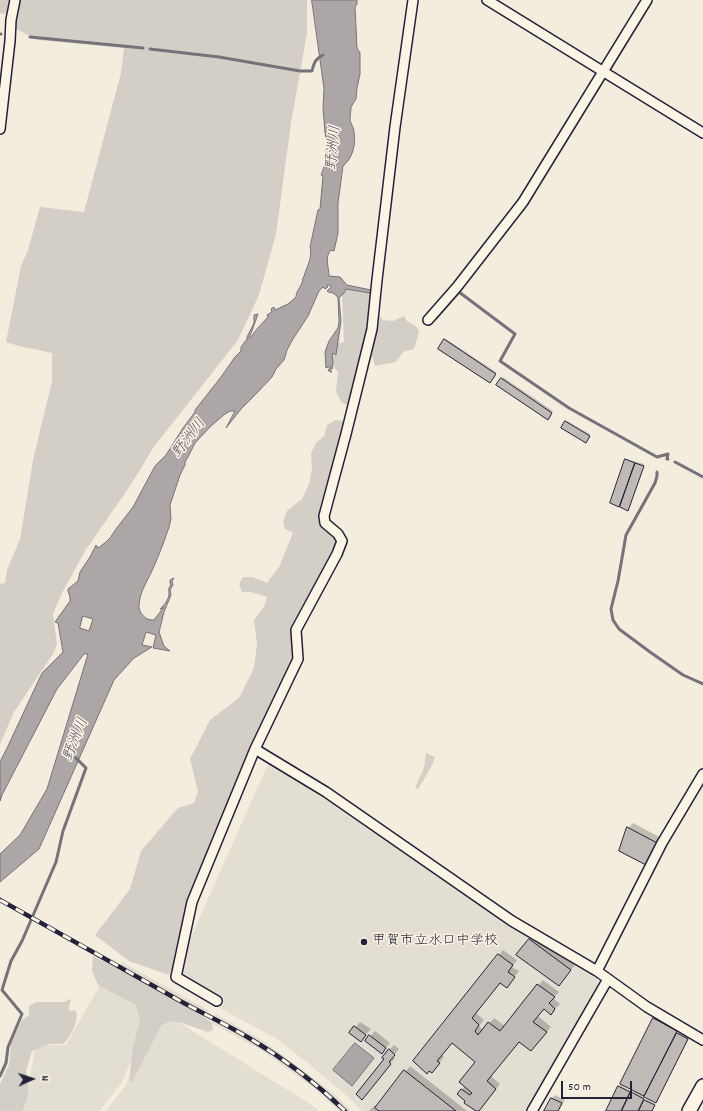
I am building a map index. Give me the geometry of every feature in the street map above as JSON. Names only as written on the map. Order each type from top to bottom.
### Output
[{"type":"main road","points":[[689,1111],[703,1086]]},
{"type":"street","points":[[0,129],[11,20],[15,0]]},
{"type":"street","points":[[217,1001],[176,977],[192,902],[255,749],[298,659],[296,630],[337,554],[342,541],[338,534],[325,523],[324,516],[372,329],[395,127],[413,0]]},
{"type":"street","points":[[487,0],[703,133]]},
{"type":"street","points":[[428,320],[458,287],[523,202],[647,0]]},
{"type":"street","points":[[255,749],[326,792],[512,922],[597,971],[647,1007],[703,1040]]},
{"type":"street","points":[[597,971],[662,843],[703,774]]},
{"type":"street","points":[[532,1111],[608,979]]},
{"type":"shaded area","points":[[0,0],[307,0],[307,33],[291,123],[276,234],[259,295],[238,340],[153,448],[132,483],[85,551],[63,591],[53,614],[57,644],[53,654],[14,712],[0,744],[0,584],[5,583],[7,570],[20,539],[33,460],[52,381],[52,353],[6,342],[21,266],[28,250],[40,207],[84,212],[121,73],[124,48],[38,40],[14,28],[11,11],[4,14],[0,13]]},
{"type":"shaded area","points":[[348,287],[358,290],[364,288],[375,298],[374,309],[383,320],[393,321],[404,316],[407,321],[417,327],[419,332],[414,349],[403,352],[396,362],[375,366],[373,358],[369,356],[352,406],[342,403],[336,392],[338,372],[331,364],[332,345],[344,342],[342,294]]},
{"type":"shaded area","points":[[336,420],[345,421],[325,514],[339,527],[345,536],[306,611],[309,616],[301,634],[303,646],[286,680],[204,878],[191,925],[169,975],[129,961],[95,935],[130,889],[141,851],[178,808],[194,803],[198,792],[190,759],[210,720],[239,698],[254,668],[257,644],[254,620],[264,607],[267,597],[251,592],[242,592],[239,584],[243,577],[252,577],[267,583],[279,567],[293,533],[285,529],[283,522],[287,511],[302,499],[309,484],[312,469],[311,453],[316,443],[324,436],[327,425]]},
{"type":"shaded area","points":[[426,753],[435,757],[418,789],[415,788],[424,768]]},
{"type":"shaded area","name":"甲賀市立水口中学校","points":[[269,762],[524,934],[555,950],[596,977],[599,985],[528,1111],[362,1111],[347,1096],[277,1039],[220,1008],[224,1002],[175,973]]},
{"type":"shaded area","points":[[93,956],[149,985],[212,1022],[213,1030],[208,1032],[182,1023],[169,1021],[161,1026],[132,1082],[129,1081],[133,1047],[140,1020],[136,1005],[98,985],[92,971]]},
{"type":"shaded area","points":[[122,962],[208,1010],[203,1020],[118,971]]},
{"type":"shaded area","points":[[105,976],[157,1007],[142,1036],[121,1084],[99,1111],[24,1111],[36,1045],[66,1045]]},
{"type":"shaded area","points":[[69,999],[71,1000],[69,1011],[75,1010],[77,1018],[69,1037],[63,1044],[49,1044],[32,1051],[26,1071],[28,1079],[28,1096],[23,1111],[0,1111],[0,1084],[9,1065],[11,1043],[22,1020],[29,1015],[29,1006],[36,1002],[65,1002]]},
{"type":"shaded area","points":[[162,1012],[307,1102],[319,1111],[106,1111],[125,1086]]},
{"type":"shaded area","points":[[216,1014],[260,1039],[288,1059],[337,1096],[351,1111],[339,1111],[311,1086],[261,1050],[211,1023]]},
{"type":"water","name":"野洲川","points":[[312,0],[357,0],[355,7],[357,48],[360,53],[360,74],[356,99],[351,107],[350,120],[354,130],[354,146],[349,159],[343,166],[338,203],[338,233],[334,251],[331,250],[329,253],[327,262],[329,276],[340,277],[347,285],[371,290],[370,293],[346,289],[339,298],[341,321],[336,355],[333,353],[332,354],[333,368],[330,370],[332,372],[328,370],[331,367],[326,368],[325,352],[329,341],[338,328],[338,298],[336,295],[327,291],[331,287],[330,285],[327,285],[328,287],[325,289],[323,287],[319,291],[308,316],[287,350],[284,360],[276,369],[272,377],[241,409],[226,428],[235,411],[230,411],[225,414],[195,443],[180,475],[170,505],[171,519],[169,527],[156,562],[142,592],[139,604],[143,616],[154,620],[164,607],[160,609],[165,604],[169,596],[168,589],[171,586],[170,580],[174,578],[172,581],[173,585],[170,590],[171,595],[164,612],[159,632],[164,646],[170,651],[153,648],[156,635],[146,632],[142,645],[152,647],[134,658],[114,680],[39,849],[0,882],[0,854],[20,835],[47,789],[88,654],[84,654],[57,689],[0,801],[0,762],[42,673],[63,652],[58,623],[55,622],[70,601],[68,589],[78,581],[80,572],[96,545],[98,548],[110,538],[133,507],[155,466],[166,455],[195,410],[241,351],[241,347],[247,339],[254,323],[254,315],[258,314],[249,338],[268,317],[267,315],[272,312],[271,309],[274,307],[275,310],[288,304],[296,297],[302,284],[310,258],[310,247],[318,210],[320,209],[323,176],[321,175],[326,159],[325,150],[327,147],[327,142],[323,108],[324,89]],"holes":[[[83,616],[93,619],[89,631],[80,628]]]},
{"type":"water","points":[[355,1043],[374,1058],[352,1086],[333,1070]]},
{"type":"building","points":[[444,339],[496,374],[490,383],[438,349]]},
{"type":"building","points":[[501,378],[552,413],[548,420],[496,385]]},
{"type":"building","points":[[565,421],[590,436],[586,443],[561,428]]},
{"type":"building","points":[[625,459],[635,463],[619,507],[610,503]]},
{"type":"building","points":[[635,463],[644,466],[628,511],[620,507]]},
{"type":"building","points":[[627,827],[659,844],[648,866],[619,851]]},
{"type":"building","points":[[529,939],[571,970],[559,986],[516,955]]},
{"type":"building","points":[[498,954],[513,965],[508,972],[515,977],[507,988],[500,983],[472,1018],[479,1025],[475,1031],[478,1035],[488,1022],[500,1031],[537,984],[555,997],[549,1003],[555,1009],[551,1015],[544,1009],[533,1022],[547,1032],[531,1051],[519,1042],[487,1081],[496,1089],[479,1111],[476,1111],[464,1103],[465,1101],[457,1094],[461,1089],[470,1095],[472,1093],[459,1082],[475,1062],[452,1043],[437,1061],[440,1063],[432,1073],[429,1071],[427,1074],[413,1061]]},
{"type":"building","points":[[653,1018],[677,1031],[644,1096],[620,1084]]},
{"type":"building","points":[[354,1026],[366,1035],[361,1042],[349,1033]]},
{"type":"building","points":[[677,1033],[688,1039],[656,1103],[644,1097]]},
{"type":"building","points":[[369,1035],[386,1048],[382,1054],[365,1041]]},
{"type":"building","points":[[389,1049],[395,1055],[389,1062],[391,1064],[362,1100],[356,1094],[384,1059],[382,1058]]},
{"type":"building","points":[[404,1070],[456,1111],[379,1111],[375,1108]]},
{"type":"building","points":[[618,1086],[630,1092],[621,1111],[606,1111]]},
{"type":"building","points":[[631,1092],[644,1099],[638,1111],[622,1111]]},
{"type":"building","points":[[551,1098],[562,1103],[558,1111],[544,1111]]},
{"type":"building","points":[[644,1100],[655,1105],[652,1111],[639,1111]]},
{"type":"waterway","points":[[30,37],[143,48]]},
{"type":"waterway","points":[[150,49],[219,57],[300,71],[312,71],[315,62],[323,55]]},
{"type":"waterway","points":[[436,318],[459,292],[515,334],[500,361],[569,408],[657,457],[668,454],[668,459]]},
{"type":"waterway","points":[[675,462],[703,477]]},
{"type":"waterway","points":[[657,472],[655,483],[626,535],[618,581],[611,609],[613,620],[619,629],[650,652],[683,675],[703,684]]},
{"type":"waterway","name":"野洲川","points":[[0,1076],[6,1063],[8,1047],[22,1014],[2,990],[11,961],[22,941],[56,862],[63,831],[86,768],[76,758]]},
{"type":"railway","points":[[0,900],[182,1002],[241,1033],[299,1072],[345,1111]]},
{"type":"place","name":"甲賀市立水口中学校","points":[[364,942]]}]
